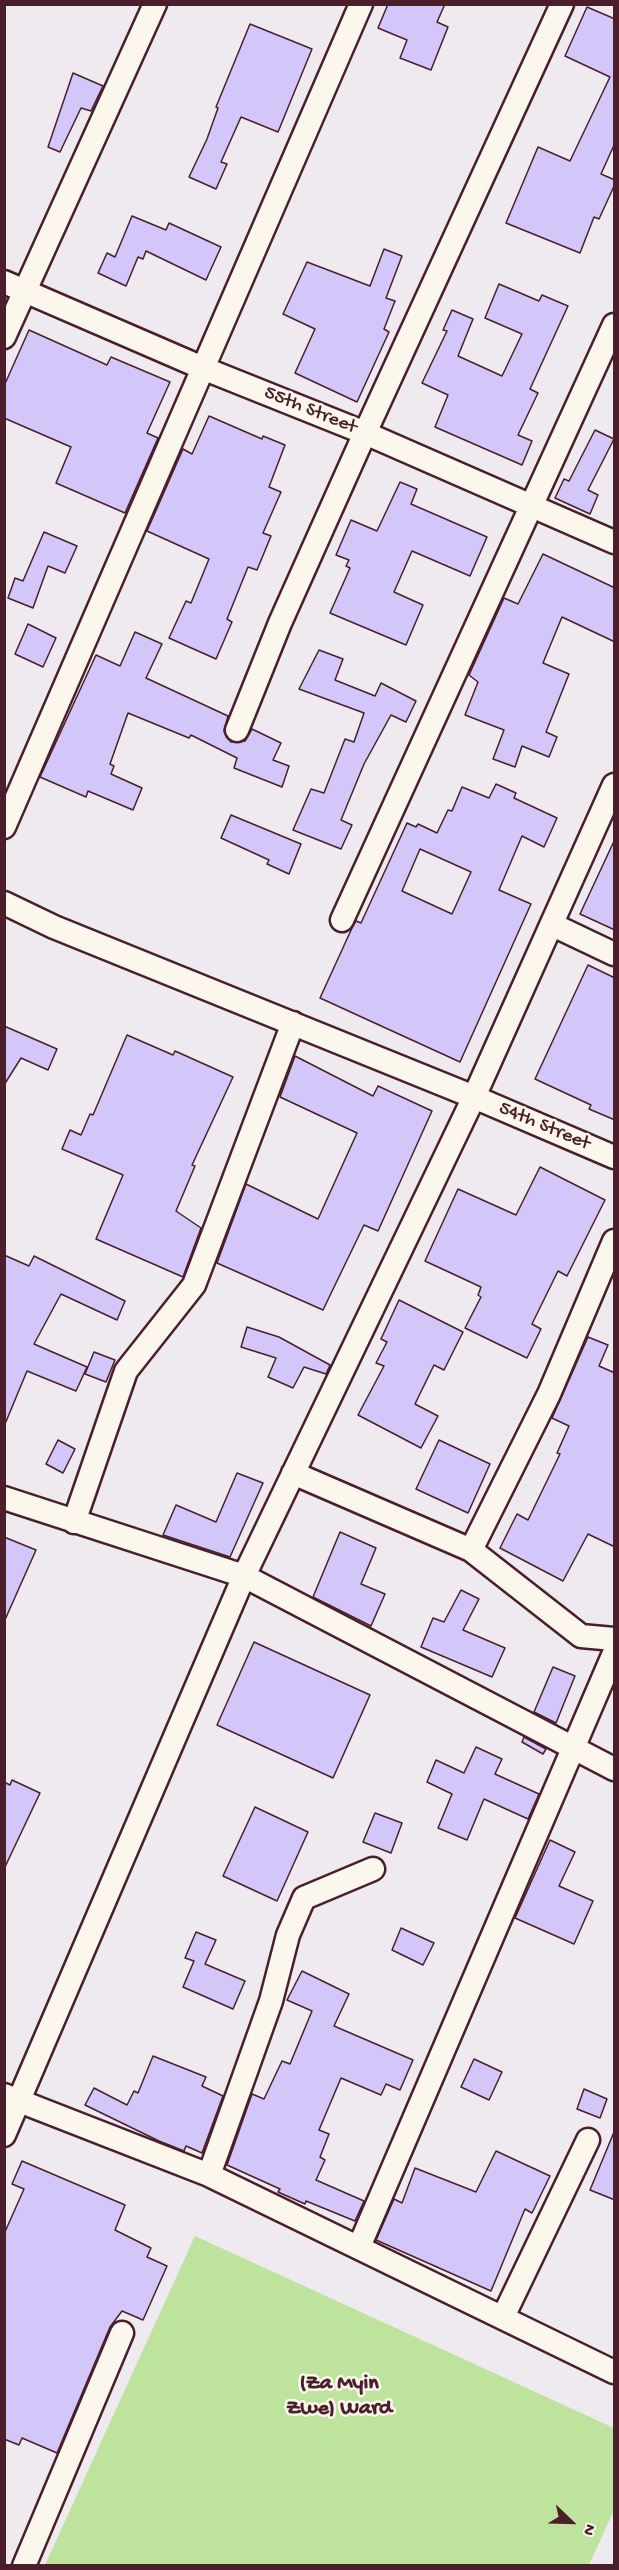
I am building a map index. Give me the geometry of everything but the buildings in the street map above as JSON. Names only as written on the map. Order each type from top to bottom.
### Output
[{"type":"street","points":[[4,337],[14,287],[155,4]]},
{"type":"street","points":[[4,827],[205,369],[361,4]]},
{"type":"street","points":[[237,730],[275,633],[562,4]]},
{"type":"street","name":"55th Street","points":[[14,287],[205,369],[365,433],[615,542]]},
{"type":"street","points":[[342,920],[615,325]]},
{"type":"street","points":[[4,2135],[12,2098],[244,1576],[474,1096],[615,785]]},
{"type":"street","name":"54th Street","points":[[4,903],[54,927],[474,1096],[615,1157]]},
{"type":"street","points":[[553,925],[615,954]]},
{"type":"street","points":[[74,1522],[126,1371],[194,1285],[293,1023]]},
{"type":"street","points":[[471,1551],[549,1394],[615,1241]]},
{"type":"street","points":[[293,1473],[471,1551],[581,1636],[615,1640]]},
{"type":"street","points":[[4,1498],[244,1576],[615,1769]]},
{"type":"street","points":[[359,2247],[615,1653]]},
{"type":"street","points":[[209,2175],[271,2001],[288,1935],[304,1898],[373,1869]]},
{"type":"street","points":[[12,2098],[209,2175],[615,2372]]},
{"type":"street","points":[[502,2317],[588,2140]]},
{"type":"street","points":[[24,2565],[122,2333]]},
{"type":"green space","points":[[195,2236],[614,2428],[614,2510],[589,2565],[45,2565]]},
{"type":"district","name":"(Za Myin Zwe) Ward","points":[[339,2398]]}]
